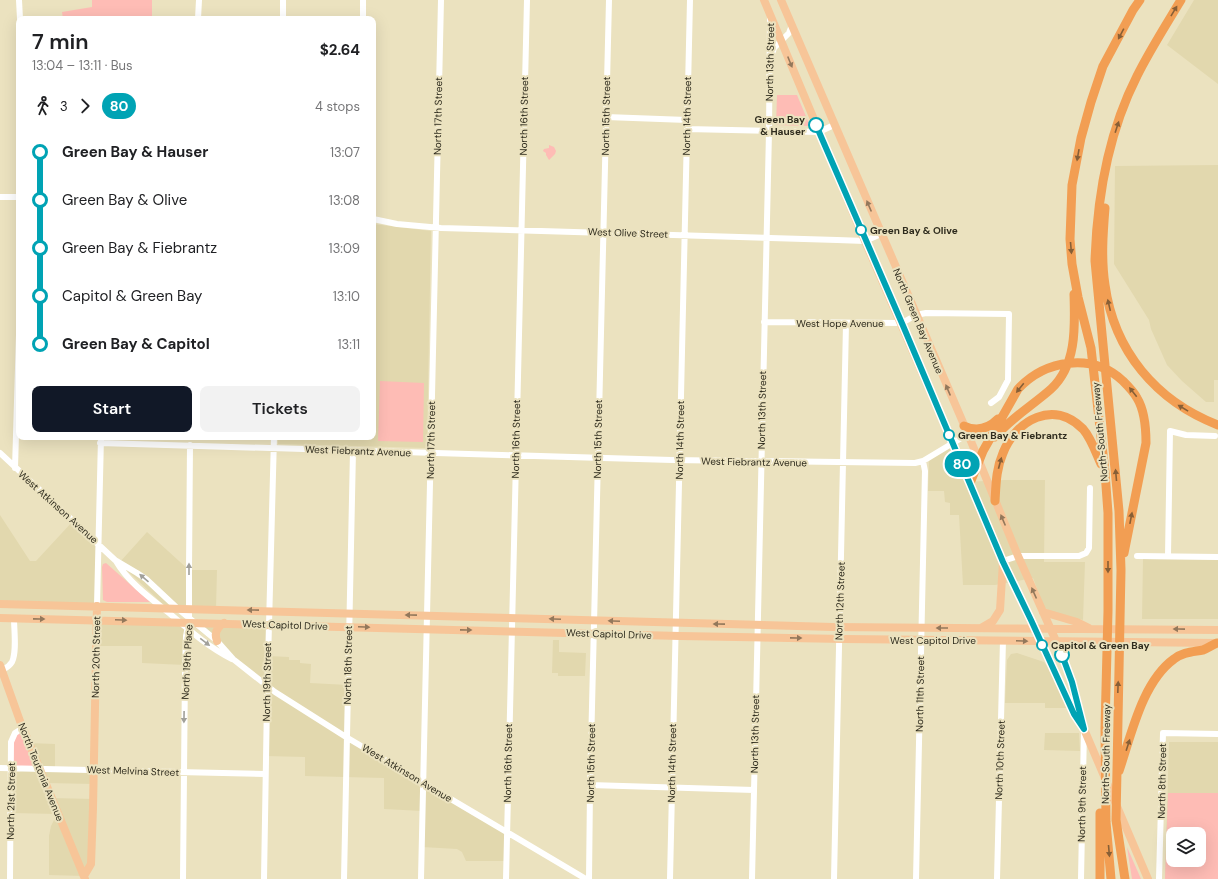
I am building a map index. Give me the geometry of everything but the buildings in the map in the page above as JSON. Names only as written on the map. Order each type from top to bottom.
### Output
[{"type":"highway","name":"North-South Freeway","points":[[1111,879],[1106,822],[1105,728],[1108,513],[1105,472],[1091,348],[1078,297],[1072,264],[1070,239],[1072,184],[1081,138],[1103,66],[1133,10],[1140,0]]},
{"type":"highway","name":"North-South Freeway","points":[[1125,879],[1116,820],[1121,570],[1119,511],[1095,261],[1096,230],[1107,165],[1118,122],[1137,77],[1181,0]]},
{"type":"highway","points":[[1107,165],[1103,235],[1103,269],[1106,292],[1115,328],[1125,348],[1138,367],[1157,388],[1176,404],[1200,418],[1218,425]]},
{"type":"highway","points":[[980,460],[985,455],[1000,431],[1052,388],[1068,364],[1073,347],[1074,310],[1072,264]]},
{"type":"highway","points":[[970,483],[983,450],[1018,389],[1025,382],[1045,369],[1069,363],[1087,363],[1109,371],[1119,378],[1137,397],[1142,408],[1145,422],[1146,443],[1121,570]]},
{"type":"highway","points":[[966,430],[981,429],[989,426],[1004,414]]},
{"type":"highway","points":[[995,501],[1000,460],[1007,443],[1029,420],[1039,416],[1052,414],[1064,416],[1083,429],[1089,437],[1105,472]]},
{"type":"highway","points":[[1116,782],[1137,716],[1150,686],[1163,669],[1174,659],[1186,653],[1204,649],[1217,643]]},
{"type":"highway","points":[[1100,879],[1099,832],[1105,728]]},
{"type":"main road","name":"North Green Bay Avenue","points":[[764,0],[865,241],[902,323],[1003,562],[1074,714],[1084,729]]},
{"type":"main road","name":"North Green Bay Avenue","points":[[781,0],[980,460],[1018,556],[1056,641],[1072,682],[1084,729]]},
{"type":"main road","points":[[981,628],[993,621],[1000,610],[1003,562]]},
{"type":"main road","name":"West Capitol Drive","points":[[0,604],[269,610],[839,627],[1218,630]]},
{"type":"main road","name":"North 20th Street","points":[[84,877],[91,864],[97,606]]},
{"type":"main road","points":[[1043,612],[1077,622],[1092,629]]},
{"type":"main road","name":"West Capitol Drive","points":[[0,618],[757,638],[1217,643]]},
{"type":"main road","points":[[217,641],[216,631],[224,623]]},
{"type":"main road","name":"North Teutonia Avenue","points":[[1,668],[23,728],[84,877]]},
{"type":"main road","points":[[1084,729],[1148,879]]},
{"type":"street","points":[[19,0],[20,16]]},
{"type":"street","points":[[198,16],[199,0]]},
{"type":"street","points":[[283,0],[283,16]]},
{"type":"street","points":[[363,0],[363,16]]},
{"type":"street","name":"North 17th Street","points":[[421,879],[441,0]]},
{"type":"street","name":"North 16th Street","points":[[506,879],[527,0]]},
{"type":"street","name":"North 15th Street","points":[[589,879],[609,0]]},
{"type":"street","name":"North 14th Street","points":[[670,879],[674,636],[690,0]]},
{"type":"street","name":"North 13th Street","points":[[752,879],[769,132],[770,14]]},
{"type":"street","points":[[770,61],[773,51],[789,33],[792,25]]},
{"type":"street","points":[[606,117],[687,120]]},
{"type":"street","points":[[687,129],[819,132],[834,125]]},
{"type":"street","points":[[0,196],[16,197]]},
{"type":"street","name":"West Olive Street","points":[[376,220],[397,224],[436,227],[865,241],[881,234]]},
{"type":"street","name":"West Hope Avenue","points":[[764,322],[846,324],[902,323],[916,315],[926,313],[1009,314],[1008,380],[999,397],[991,403]]},
{"type":"street","name":"North 12th Street","points":[[834,879],[846,324]]},
{"type":"street","name":"West Fiebrantz Avenue","points":[[100,440],[190,445],[516,456],[761,462],[915,463],[924,461],[952,443],[966,430]]},
{"type":"street","points":[[1168,556],[1170,431],[1186,435],[1215,436]]},
{"type":"street","points":[[15,468],[16,434]]},
{"type":"street","name":"North 20th Street","points":[[97,606],[100,440]]},
{"type":"street","name":"North 19th Street","points":[[264,879],[267,686],[274,440]]},
{"type":"street","name":"North 19th Place","points":[[183,879],[185,665],[186,636],[190,623],[190,445]]},
{"type":"street","name":"North 18th Street","points":[[344,879],[353,451]]},
{"type":"street","name":"West Atkinson Avenue","points":[[0,454],[98,543],[115,560],[125,575],[180,622]]},
{"type":"street","name":"North 11th Street","points":[[916,879],[924,461]]},
{"type":"street","points":[[1003,562],[1018,556],[1080,556],[1086,553],[1089,548],[1090,488]]},
{"type":"street","points":[[1137,556],[1218,557]]},
{"type":"street","name":"West Atkinson Avenue","points":[[115,560],[137,573],[177,608],[218,651],[233,659]]},
{"type":"street","points":[[1,668],[8,667],[12,662],[14,653],[14,618]]},
{"type":"street","name":"West Atkinson Avenue","points":[[190,623],[217,641],[233,659],[267,686],[346,737],[586,879]]},
{"type":"street","name":"North 10th Street","points":[[997,879],[1003,640]]},
{"type":"street","name":"North 21st Street","points":[[10,879],[11,742],[15,732],[23,728]]},
{"type":"street","name":"North 9th Street","points":[[1081,879],[1084,729]]},
{"type":"street","name":"North 8th Street","points":[[1159,879],[1163,733],[1218,734]]},
{"type":"street","name":"West Melvina Street","points":[[0,768],[265,774]]},
{"type":"street","points":[[590,785],[754,790]]},
{"type":"shaded area","points":[[92,0],[152,0],[152,16],[63,16],[62,12],[92,7]]},
{"type":"shaded area","points":[[1194,0],[1218,0],[1218,84],[1167,45]]},
{"type":"shaded area","points":[[777,95],[797,95],[810,126],[776,125]]},
{"type":"shaded area","points":[[549,145],[554,147],[556,151],[549,160],[546,153],[543,151],[544,149],[549,148]]},
{"type":"shaded area","points":[[1218,165],[1218,380],[1214,380],[1214,402],[1206,402],[1182,381],[1167,365],[1151,329],[1149,320],[1114,264],[1115,166]]},
{"type":"shaded area","points":[[376,224],[431,231],[427,448],[278,444],[278,440],[376,440]]},
{"type":"shaded area","points":[[380,381],[424,383],[423,442],[378,441]]},
{"type":"shaded area","points":[[950,447],[965,482],[1045,480],[1044,562],[1085,562],[1083,620],[1049,611],[1044,607],[1033,578],[995,585],[963,585],[959,515],[950,515],[950,503],[945,502],[944,491],[928,491],[929,461]]},
{"type":"shaded area","points":[[0,515],[30,561],[36,561],[73,521],[98,543],[97,606],[0,604]]},
{"type":"shaded area","points":[[147,532],[189,570],[217,570],[216,609],[167,608],[119,563]]},
{"type":"shaded area","points":[[1143,559],[1218,560],[1218,619],[1142,619]]},
{"type":"shaded area","points":[[106,563],[150,602],[107,602],[103,600],[102,567],[103,564]]},
{"type":"shaded area","points":[[97,620],[269,624],[268,656],[289,657],[289,660],[300,660],[300,663],[311,664],[310,683],[348,685],[346,737],[507,832],[506,861],[466,861],[462,852],[457,849],[422,847],[422,811],[384,809],[384,778],[305,776],[305,757],[265,756],[267,685],[190,623],[185,665],[142,663],[142,646],[96,646]]},
{"type":"shaded area","points":[[553,640],[559,640],[559,652],[586,653],[585,676],[558,676],[558,673],[552,673]]},
{"type":"shaded area","points":[[1017,653],[1044,662],[1068,708],[1045,708],[1045,703],[1005,703],[1007,660],[1011,654]]},
{"type":"shaded area","points":[[23,728],[39,768],[11,768],[11,742]]},
{"type":"shaded area","points":[[1045,733],[1079,733],[1080,751],[1044,750]]},
{"type":"shaded area","points":[[1169,742],[1218,742],[1218,879],[1165,879],[1166,845],[1166,867],[1206,867],[1206,827],[1167,827]]},
{"type":"shaded area","points":[[29,743],[55,744],[55,768],[94,769],[94,784],[46,783],[51,798],[94,799],[92,869],[84,876],[49,875],[49,836],[51,826],[57,814],[11,813],[11,768]]},
{"type":"shaded area","points":[[1168,793],[1218,793],[1218,879],[1165,879],[1166,850],[1166,867],[1206,867],[1206,827],[1167,827]]},
{"type":"shaded area","points":[[1127,847],[1141,879],[1132,879]]},
{"type":"bus line","name":"80","points":[[816,125],[1003,562],[1074,714],[1084,729],[1072,682],[1062,655]]},
{"type":"place","name":"Green Bay & Hauser","points":[[816,125]]},
{"type":"place","name":"Green Bay & Olive","points":[[861,230]]},
{"type":"place","name":"Green Bay & Fiebrantz","points":[[949,435]]},
{"type":"place","name":"Capitol & Green Bay","points":[[1042,645]]}]
